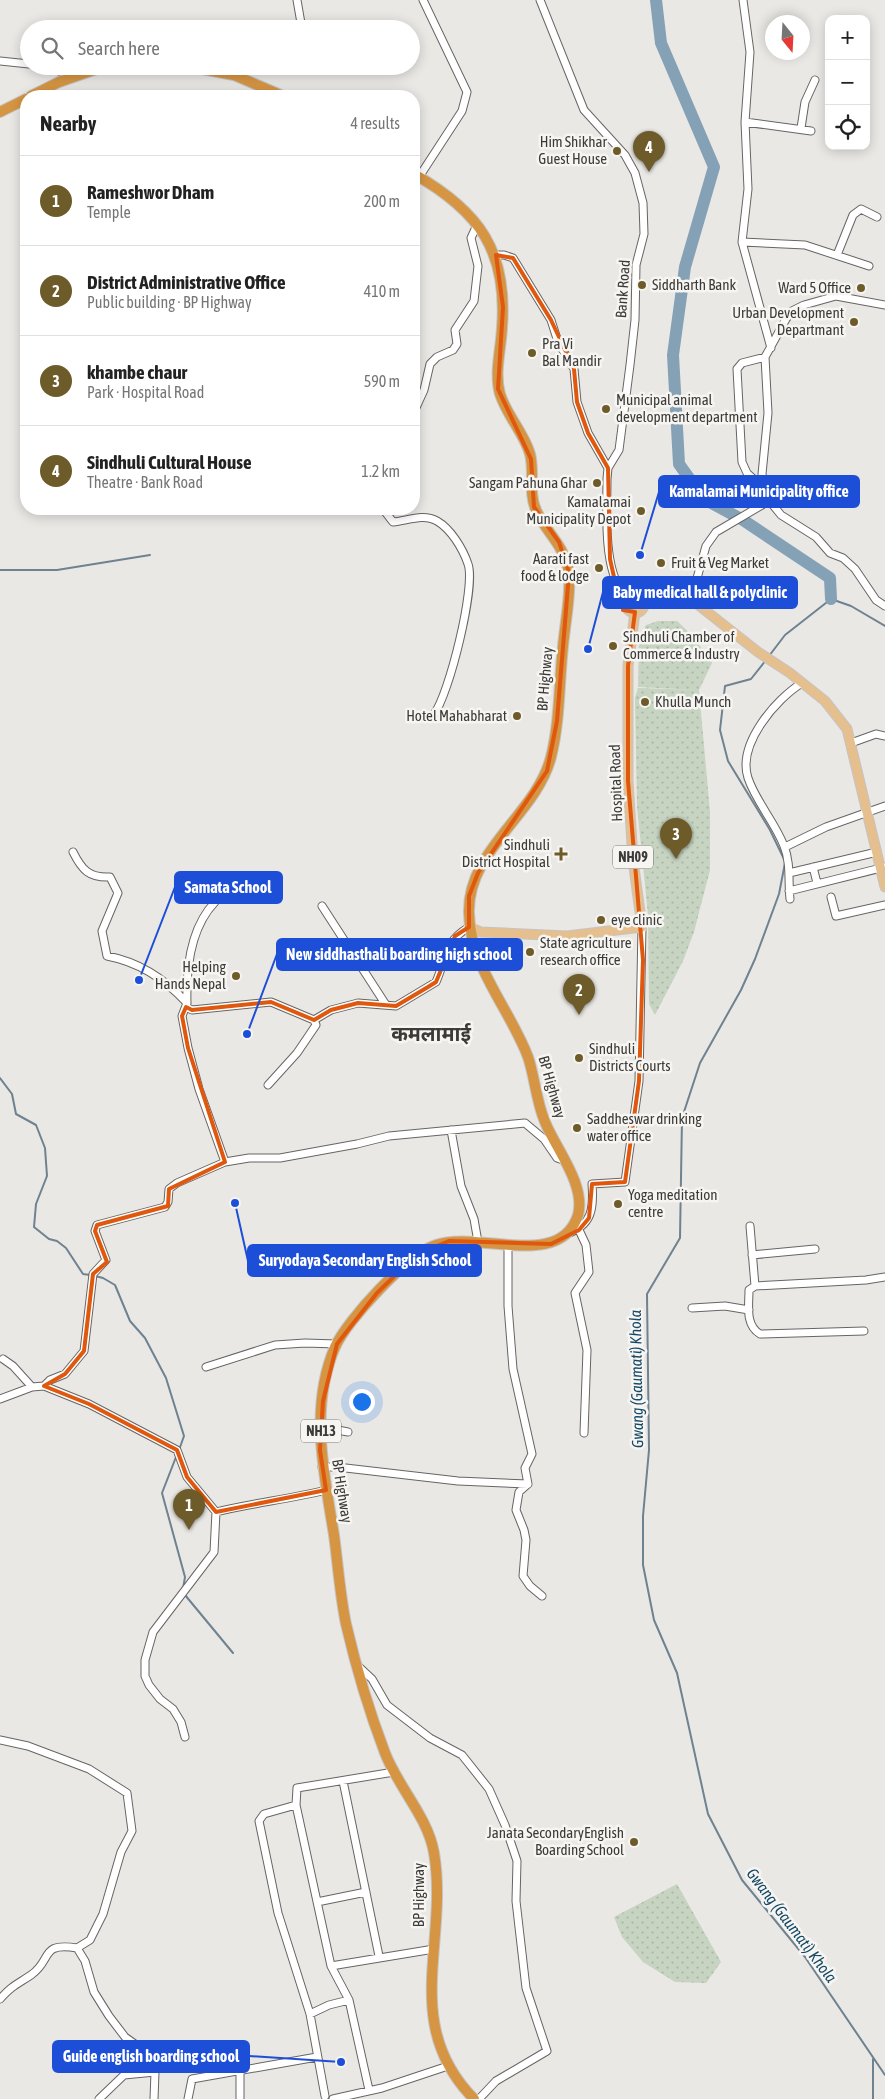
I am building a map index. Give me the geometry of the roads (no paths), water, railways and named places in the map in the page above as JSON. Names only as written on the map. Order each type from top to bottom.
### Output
[{"type":"highway","points":[[44,90],[78,75]]},
{"type":"highway","points":[[234,75],[269,90]]},
{"type":"highway","points":[[0,112],[20,102]]},
{"type":"highway","name":"BP Highway","points":[[420,177],[455,202],[477,225],[496,255],[503,307],[498,389],[528,447],[532,459],[531,493],[534,507],[558,542],[569,573],[556,721],[547,771],[535,792],[486,858],[473,882],[468,906],[469,927],[479,961],[526,1053],[543,1118],[577,1187],[580,1200],[578,1213],[567,1234],[551,1244],[449,1241],[435,1245],[417,1254],[377,1294],[337,1344],[325,1383],[320,1450],[343,1607],[357,1664],[379,1736],[394,1772],[426,1829],[433,1847],[436,1885],[431,1996],[432,2018],[448,2066],[474,2099]]},
{"type":"main road","points":[[635,612],[627,608],[628,599],[635,595],[643,599],[663,590],[683,594],[825,701],[847,729],[877,852],[883,867],[885,887]]},
{"type":"main road","name":"NH09","points":[[635,612],[643,608],[643,599]]},
{"type":"main road","name":"Hospital Road","points":[[635,612],[628,666],[628,781],[633,860],[642,927]]},
{"type":"main road","points":[[469,927],[481,932],[567,936],[642,927]]},
{"type":"street","points":[[297,0],[300,20]]},
{"type":"street","points":[[420,169],[462,111],[467,92],[423,0]]},
{"type":"street","name":"Bank Road","points":[[540,0],[584,110],[625,155],[635,173],[643,203],[644,234],[636,265],[636,320],[619,450],[608,468],[607,520],[610,559],[616,586],[628,599]]},
{"type":"street","points":[[743,0],[750,52],[745,122],[748,189],[742,242],[771,348]]},
{"type":"street","points":[[0,61],[20,63]]},
{"type":"street","points":[[801,128],[805,102],[815,80]]},
{"type":"street","points":[[745,122],[801,128],[811,131]]},
{"type":"street","points":[[837,255],[853,215],[861,208],[877,217]]},
{"type":"street","points":[[420,399],[430,364],[437,357],[453,350],[456,344],[455,330],[474,301],[478,266],[471,238],[477,225]]},
{"type":"street","points":[[742,242],[805,245],[869,266]]},
{"type":"street","points":[[496,255],[504,254],[513,258],[551,320],[558,342],[574,369],[577,402],[588,433],[608,468]]},
{"type":"street","points":[[765,502],[766,490],[762,474],[768,413],[765,357],[780,328],[792,311],[814,301],[836,296],[885,305]]},
{"type":"street","points":[[765,357],[742,363],[737,369],[742,462],[747,473],[766,490]]},
{"type":"street","points":[[683,594],[694,589],[706,546],[716,532],[765,502]]},
{"type":"street","points":[[765,502],[781,515],[816,537],[830,553],[842,558],[855,569],[876,600],[885,606]]},
{"type":"street","points":[[387,515],[392,522],[423,516],[436,520],[449,530],[468,565],[469,595],[447,690],[434,714]]},
{"type":"street","points":[[790,899],[785,847],[748,777],[746,762],[752,740],[772,708],[791,689],[802,683]]},
{"type":"street","points":[[851,743],[876,734],[885,736]]},
{"type":"street","points":[[785,847],[826,827],[885,806]]},
{"type":"street","points":[[72,852],[88,874],[100,878],[110,877],[118,893],[102,931],[107,956],[125,959],[169,983],[192,1010],[271,1002],[314,1020]]},
{"type":"street","points":[[789,873],[877,852]]},
{"type":"street","points":[[813,867],[817,883]]},
{"type":"street","points":[[789,891],[883,867]]},
{"type":"street","points":[[831,898],[836,916],[885,904]]},
{"type":"street","points":[[215,902],[205,912],[193,947],[187,1005],[182,1016],[199,1089],[225,1162]]},
{"type":"street","points":[[322,906],[386,1005]]},
{"type":"street","points":[[314,1020],[331,1010],[358,1003],[396,1006],[436,982],[445,954],[456,936],[469,927]]},
{"type":"street","points":[[567,1234],[578,1230],[589,1218],[593,1202],[592,1184],[625,1182],[639,1080],[642,927]]},
{"type":"street","points":[[268,1085],[309,1037],[316,1025],[314,1020]]},
{"type":"street","points":[[44,1386],[50,1380],[65,1374],[84,1351],[94,1274],[106,1260],[94,1231],[97,1225],[165,1207],[168,1202],[169,1188],[177,1182],[225,1162],[248,1158],[280,1158],[357,1144],[389,1136],[526,1123],[544,1138],[557,1158],[563,1160]]},
{"type":"street","points":[[451,1130],[461,1186],[474,1219],[478,1242]]},
{"type":"street","points":[[750,1226],[755,1286]]},
{"type":"street","points":[[578,1230],[586,1245],[589,1272],[575,1293],[587,1350],[584,1433]]},
{"type":"street","points":[[508,1244],[508,1306],[513,1369],[532,1454],[525,1468],[528,1484]]},
{"type":"street","points":[[752,1255],[815,1249]]},
{"type":"street","points":[[864,1330],[760,1334],[750,1326],[749,1290],[755,1286],[866,1280],[885,1277]]},
{"type":"street","points":[[692,1308],[725,1306],[749,1310]]},
{"type":"street","points":[[206,1367],[275,1345],[305,1342],[337,1344]]},
{"type":"street","points":[[3,1359],[13,1366],[32,1387]]},
{"type":"street","points":[[0,1399],[32,1387],[44,1386],[90,1404],[177,1450],[187,1477],[216,1512],[214,1552],[153,1632],[145,1660],[145,1676],[149,1685],[160,1699],[173,1709],[181,1722],[185,1737]]},
{"type":"street","points":[[322,1427],[348,1432]]},
{"type":"street","points":[[322,1467],[337,1467],[458,1481],[528,1484]]},
{"type":"street","points":[[528,1484],[519,1492],[516,1510],[526,1540],[523,1576],[530,1586],[542,1596]]},
{"type":"street","points":[[216,1512],[255,1502],[288,1499],[326,1490]]},
{"type":"street","points":[[357,1664],[372,1679],[387,1705],[430,1738],[462,1755],[489,1789],[505,1825],[516,1862],[516,1901],[526,1988],[547,2051],[496,2081],[479,2099]]},
{"type":"street","points":[[0,1740],[28,1746],[89,1769],[126,1793],[132,1831],[121,1852],[103,1914],[90,1940],[77,1948],[60,1946],[51,1950],[32,1975],[15,1983],[0,1999]]},
{"type":"street","points":[[369,2090],[349,2000],[331,1966],[296,1805],[297,1788],[394,1772]]},
{"type":"street","points":[[343,1780],[379,1956]]},
{"type":"street","points":[[296,1805],[264,1814],[259,1821],[278,1913],[310,2014],[317,2056],[328,2098],[369,2090],[448,2066]]},
{"type":"street","points":[[317,1902],[366,1892]]},
{"type":"street","points":[[77,1948],[85,1960],[94,1992],[126,2037],[146,2052],[155,2072],[154,2099]]},
{"type":"street","points":[[331,1966],[379,1956],[434,1949]]},
{"type":"street","points":[[310,2014],[329,2005],[349,2000]]},
{"type":"street","points":[[188,2099],[192,2079],[317,2056]]},
{"type":"street","points":[[240,2071],[240,2099]]},
{"type":"street","points":[[99,2099],[124,2075],[155,2072]]},
{"type":"waterway","points":[[656,0],[661,43],[714,167],[685,267],[673,355],[679,464],[704,499],[743,520],[830,578],[831,599]]},
{"type":"waterway","points":[[0,570],[57,570],[150,555]]},
{"type":"waterway","name":"Gwang (Gaumati) Khola","points":[[769,656],[785,635],[831,599],[851,606],[885,626]]},
{"type":"waterway","name":"Gwang (Gaumati) Khola","points":[[766,660],[751,679],[725,686],[720,730],[728,761],[770,830],[784,859]]},
{"type":"waterway","name":"Gwang (Gaumati) Khola","points":[[785,863],[779,894],[755,959],[741,990],[700,1063],[682,1118],[680,1238],[647,1294],[649,1450],[643,1516],[643,1565],[654,1620],[677,1673],[708,1814],[742,1880],[805,1957],[885,2075]]},
{"type":"waterway","points":[[0,1078],[12,1094],[16,1114],[36,1125],[45,1148],[47,1176],[36,1204],[34,1227],[49,1239],[57,1241],[66,1248],[83,1274],[90,1275]]},
{"type":"waterway","points":[[95,1276],[115,1285],[130,1321],[145,1338],[166,1378],[184,1436],[179,1450]]},
{"type":"waterway","points":[[176,1457],[162,1493],[185,1577],[183,1589]]},
{"type":"waterway","points":[[185,1595],[233,1653]]},
{"type":"waterway","points":[[873,2059],[873,2099]]},
{"type":"place","name":"Him Shikhar Guest House","points":[[617,151]]},
{"type":"place","name":"Sindhuli Cultural House","points":[[649,172]]},
{"type":"place","name":"Siddharth Bank","points":[[642,285]]},
{"type":"place","name":"Ward 5 Office","points":[[861,288]]},
{"type":"place","name":"Urban Development Departmant","points":[[854,322]]},
{"type":"place","name":"Pra Vi Bal Mandir","points":[[532,353]]},
{"type":"place","name":"Municipal animal development department","points":[[606,409]]},
{"type":"place","name":"Sangam Pahuna Ghar","points":[[597,483]]},
{"type":"place","name":"Kamalamai Municipality Depot","points":[[641,511]]},
{"type":"place","name":"Kamalamai Municipality office","points":[[640,555]]},
{"type":"place","name":"Fruit & Veg Market","points":[[661,563]]},
{"type":"place","name":"Aarati fast food & lodge","points":[[599,568]]},
{"type":"place","name":"Sindhuli Chamber of Commerce & Industry","points":[[613,646]]},
{"type":"place","name":"Baby medical hall & polyclinic","points":[[588,649]]},
{"type":"place","name":"Khulla Munch","points":[[645,702]]},
{"type":"place","name":"Hotel Mahabharat","points":[[517,716]]},
{"type":"place","name":"Sindhuli District Hospital","points":[[561,854]]},
{"type":"place","name":"khambe chaur","points":[[676,859]]},
{"type":"place","name":"eye clinic","points":[[601,920]]},
{"type":"place","name":"State agriculture research office","points":[[530,952]]},
{"type":"place","name":"Helping Hands Nepal","points":[[236,976]]},
{"type":"place","name":"Samata School","points":[[139,980]]},
{"type":"place","name":"District Administrative Office","points":[[579,1015]]},
{"type":"place","name":"New siddhasthali boarding high school","points":[[247,1034]]},
{"type":"place","name":"Sindhuli Districts Courts","points":[[579,1058]]},
{"type":"place","name":"Saddheswar drinking water office","points":[[577,1128]]},
{"type":"place","name":"Suryodaya Secondary English School","points":[[235,1203]]},
{"type":"place","name":"Yoga meditation centre","points":[[618,1204]]},
{"type":"place","name":"Rameshwor Dham","points":[[189,1530]]},
{"type":"place","name":"Janata SecondaryEnglish Boarding School","points":[[634,1842]]},
{"type":"place","name":"Guide english boarding school","points":[[341,2062]]},
{"type":"district","name":"कमलामाई","points":[[431,1034]]}]
